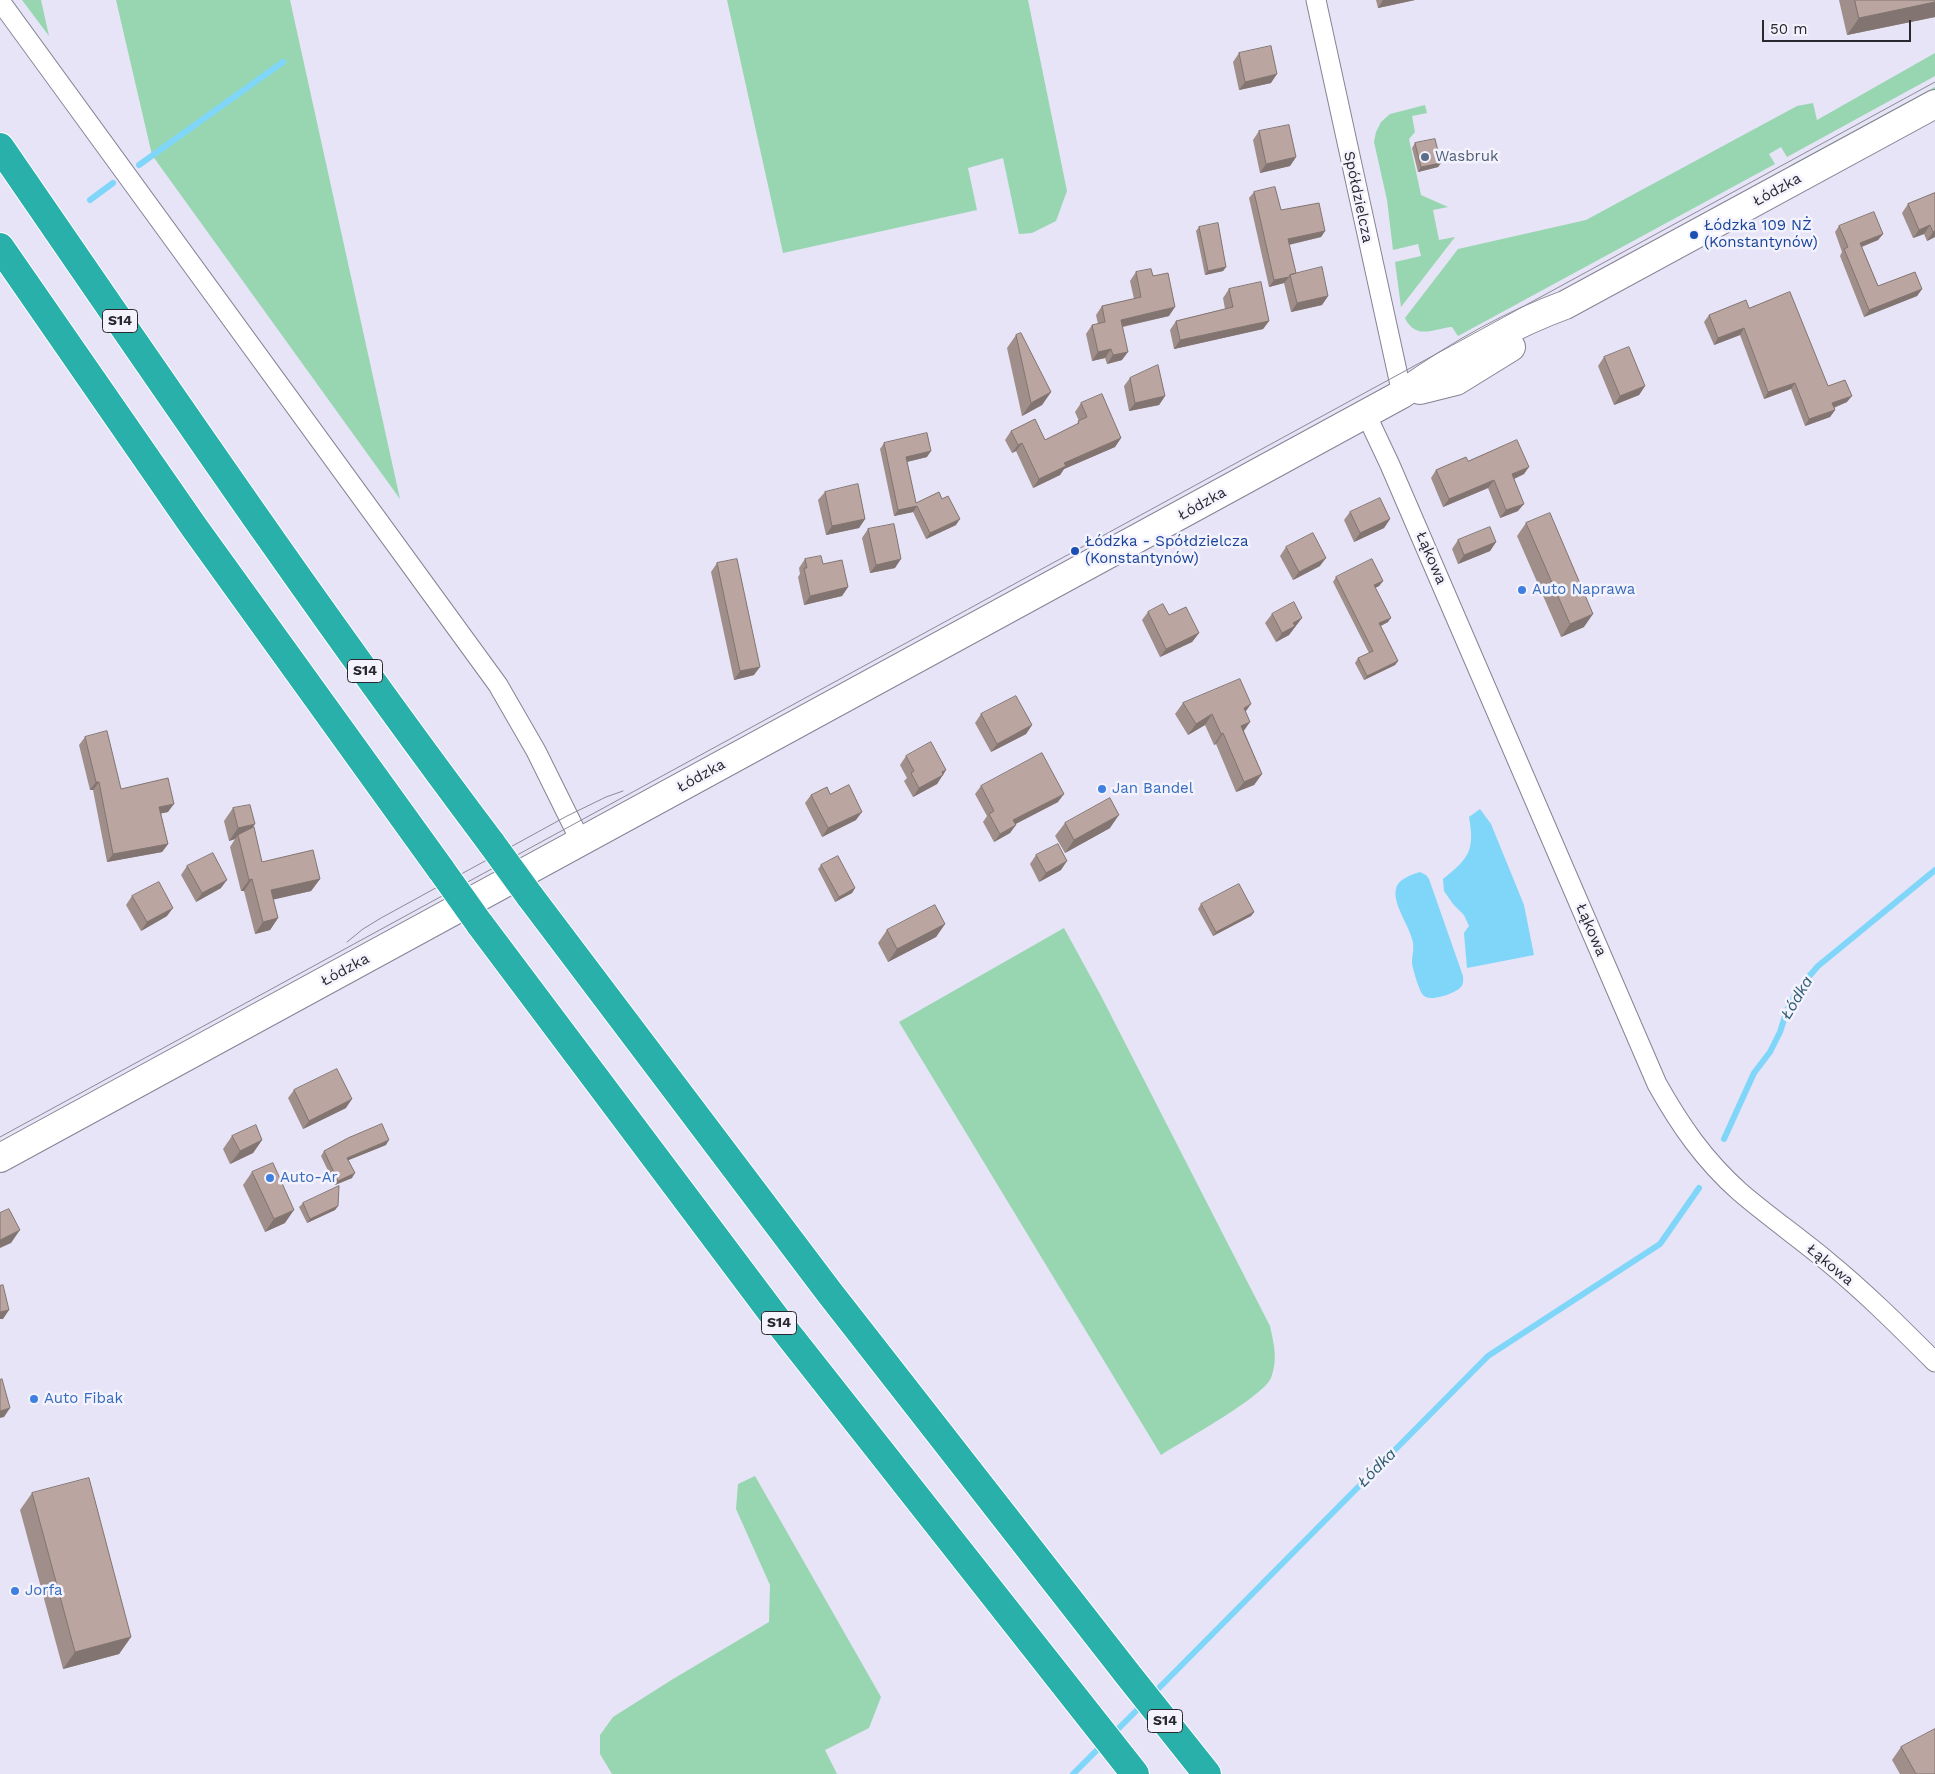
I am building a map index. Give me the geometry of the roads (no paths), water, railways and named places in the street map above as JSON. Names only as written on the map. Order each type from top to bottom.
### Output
[{"type":"highway","name":"S14","points":[[0,147],[156,375],[415,742],[829,1292],[1204,1770]]},
{"type":"highway","name":"S14","points":[[0,247],[194,527],[479,923],[784,1329],[1135,1774]]},
{"type":"main road","name":"Łódzka","points":[[0,1158],[1402,394],[1444,385],[1471,373],[1545,324],[1565,305],[1935,104]]},
{"type":"street","name":"Spółdzielcza","points":[[1316,0],[1402,394]]},
{"type":"street","points":[[0,1],[498,685],[536,751],[581,842]]},
{"type":"street","name":"Łąkowa","points":[[1366,414],[1394,474],[1657,1084],[1679,1123],[1700,1151],[1740,1192],[1886,1312],[1935,1362]]},
{"type":"water","points":[[1480,809],[1491,824],[1524,905],[1534,955],[1467,968],[1464,933],[1469,926],[1464,915],[1444,891],[1443,879],[1459,865],[1468,853],[1471,838],[1469,817]]},
{"type":"water","points":[[1420,872],[1429,879],[1463,976],[1461,987],[1436,998],[1426,997],[1420,989],[1412,963],[1412,937],[1399,909],[1395,895],[1399,883],[1405,878]]},
{"type":"waterway","points":[[139,165],[283,62]]},
{"type":"waterway","points":[[90,200],[113,183]]},
{"type":"waterway","name":"Łódka","points":[[1724,1139],[1754,1073],[1770,1052],[1780,1032],[1787,1010],[1799,988],[1818,966],[1935,870]]},
{"type":"waterway","name":"Łódka","points":[[1152,1695],[1488,1356],[1660,1244],[1699,1188]]},
{"type":"waterway","name":"Łódka","points":[[1113,1734],[1143,1704]]},
{"type":"waterway","name":"Łódka","points":[[1073,1774],[1102,1745]]},
{"type":"tram line","points":[[0,1137],[1935,82]]},
{"type":"tram line","points":[[347,942],[381,918],[567,816],[623,791]]},
{"type":"place","name":"Wasbruk","points":[[1425,157]]},
{"type":"place","name":"Łódzka 109 NŻ (Konstantynów)","points":[[1694,235]]},
{"type":"place","name":"Łódzka - Spółdzielcza (Konstantynów)","points":[[1075,551]]},
{"type":"place","name":"Auto Naprawa","points":[[1522,590]]},
{"type":"place","name":"Jan Bandel","points":[[1102,789]]},
{"type":"place","name":"Auto-Ar","points":[[270,1178]]},
{"type":"place","name":"Auto Fibak","points":[[34,1399]]},
{"type":"place","name":"Jorfa","points":[[15,1591]]}]
